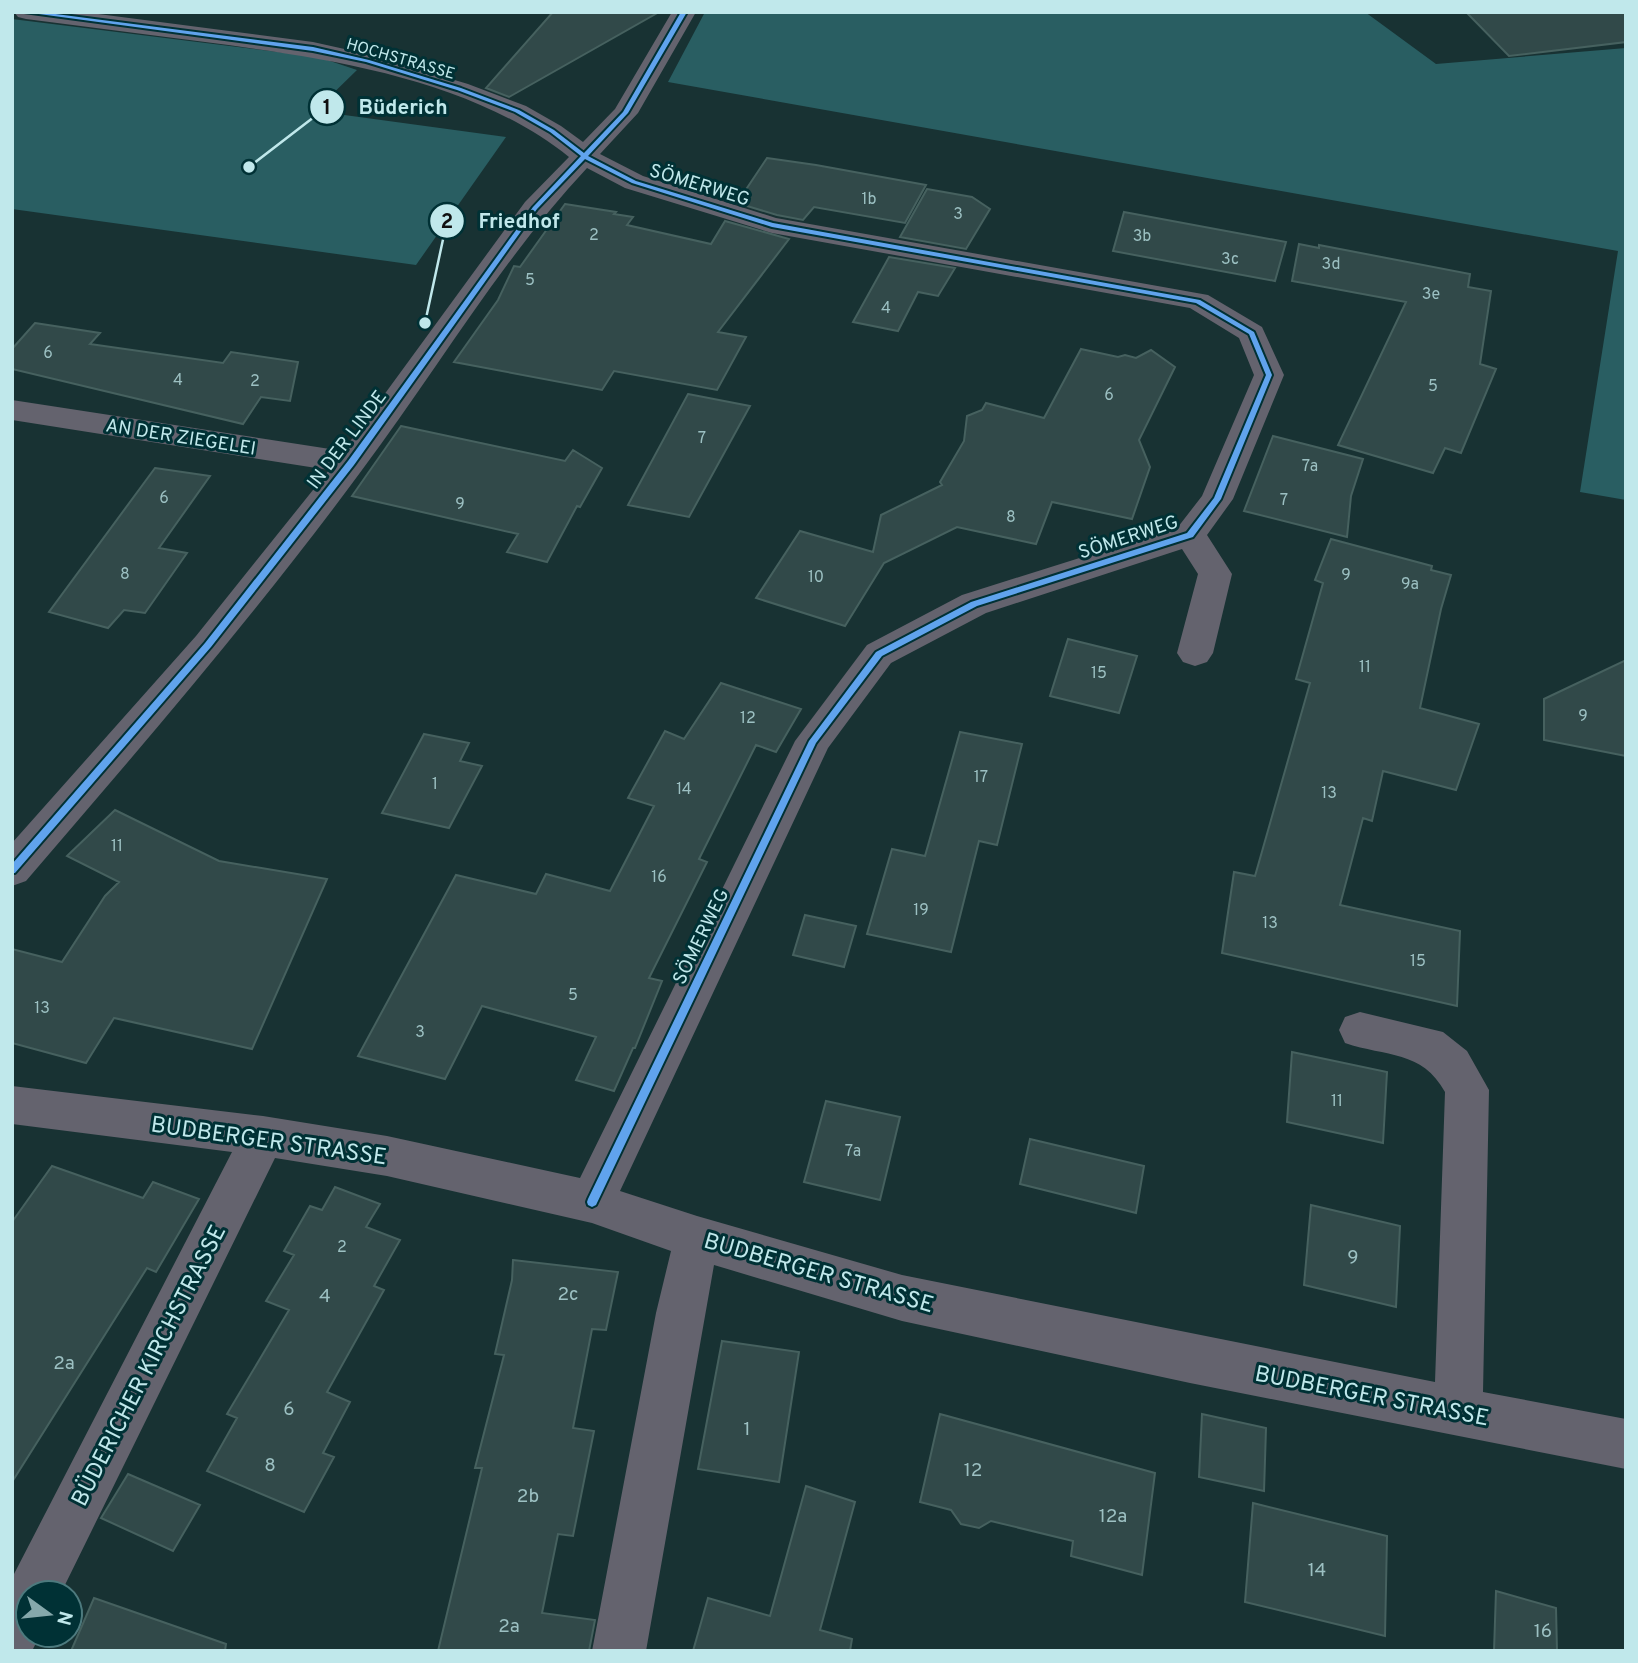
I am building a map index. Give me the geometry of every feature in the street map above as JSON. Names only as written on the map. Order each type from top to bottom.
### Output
[{"type":"street","name":"HOCHSTRASSE","points":[[26,12],[294,47],[367,61],[459,89],[517,111],[552,131],[585,157]]},
{"type":"street","name":"IN DER LINDE","points":[[12,870],[208,645],[351,463],[535,208],[625,113],[684,12]]},
{"type":"street","name":"SÖMERWEG","points":[[585,157],[634,182],[772,225],[1198,301],[1252,332],[1269,375],[1217,499],[1190,535],[974,604],[879,654],[813,741],[592,1202]]},
{"type":"street","name":"AN DER ZIEGELEI","points":[[12,410],[351,463]]},
{"type":"street","points":[[1190,535],[1215,574],[1195,653]]},
{"type":"street","points":[[1360,1030],[1428,1045],[1452,1064],[1467,1090],[1458,1412]]},
{"type":"street","name":"BUDBERGER STRASSE","points":[[12,1105],[263,1136],[387,1156],[592,1202],[696,1238],[902,1298],[1190,1359],[1626,1444]]},
{"type":"street","name":"BÜDERICHER KIRCHSTRASSE","points":[[40,1579],[263,1136]]},
{"type":"street","points":[[619,1651],[696,1238]]},
{"type":"shaded area","points":[[705,12],[1365,12],[1436,64],[1626,48],[1626,500],[1580,492],[1618,251],[668,82]]},
{"type":"shaded area","points":[[12,19],[318,57],[357,70],[315,111],[506,137],[416,265],[12,209]]},
{"type":"building","points":[[553,12],[659,12],[509,97],[486,88]]},
{"type":"building","points":[[1466,12],[1626,12],[1626,42],[1509,56]]},
{"type":"building","points":[[767,158],[926,185],[905,223],[814,207],[803,220],[737,203]]},
{"type":"building","points":[[927,189],[972,197],[990,209],[966,249],[900,237]]},
{"type":"building","points":[[565,204],[616,212],[614,214],[633,217],[627,225],[711,244],[725,221],[789,239],[718,332],[746,337],[717,390],[614,371],[602,390],[454,362],[498,300],[514,266],[520,267]]},
{"type":"building","points":[[1124,212],[1286,242],[1275,281],[1113,251]]},
{"type":"building","points":[[1299,244],[1319,248],[1319,245],[1470,274],[1468,287],[1491,291],[1480,364],[1496,369],[1461,453],[1445,448],[1433,473],[1338,445],[1406,302],[1292,281]]},
{"type":"building","points":[[889,257],[955,268],[938,296],[918,292],[898,331],[853,322]]},
{"type":"building","points":[[35,323],[100,333],[90,344],[223,363],[231,352],[298,362],[290,401],[261,397],[243,424],[12,369],[12,349]]},
{"type":"building","points":[[1081,349],[1136,358],[1151,350],[1175,367],[1139,440],[1150,467],[1132,519],[1052,502],[1036,544],[957,527],[884,563],[845,626],[756,598],[800,531],[873,552],[881,515],[942,485],[940,482],[964,441],[967,416],[982,410],[986,403],[1044,418]]},
{"type":"building","points":[[688,394],[750,406],[689,517],[628,505]]},
{"type":"building","points":[[401,426],[565,461],[573,450],[602,468],[580,507],[577,506],[547,562],[507,552],[518,534],[352,496]]},
{"type":"building","points":[[1273,436],[1363,459],[1351,496],[1347,537],[1244,511]]},
{"type":"building","points":[[155,468],[210,476],[159,548],[187,553],[145,613],[124,610],[108,628],[49,612]]},
{"type":"building","points":[[1331,539],[1432,566],[1431,570],[1451,575],[1420,708],[1479,724],[1456,790],[1383,771],[1372,821],[1363,818],[1340,905],[1460,931],[1457,1006],[1222,953],[1234,872],[1255,876],[1310,683],[1296,679],[1323,583],[1315,580]]},
{"type":"building","points":[[1068,639],[1137,656],[1119,713],[1050,696]]},
{"type":"building","points":[[1626,660],[1626,756],[1544,740],[1544,699]]},
{"type":"building","points":[[721,683],[801,709],[776,752],[756,745],[699,859],[707,862],[649,978],[662,981],[614,1091],[576,1080],[596,1037],[482,1006],[445,1079],[358,1056],[456,875],[536,894],[546,874],[610,891],[654,806],[628,798],[665,731],[684,739]]},
{"type":"building","points":[[960,732],[1022,744],[997,845],[979,841],[951,952],[867,934],[892,849],[925,856]]},
{"type":"building","points":[[424,734],[469,743],[460,761],[482,766],[449,828],[382,813]]},
{"type":"building","points":[[115,810],[219,861],[327,879],[252,1049],[114,1018],[86,1063],[12,1043],[12,949],[62,962],[105,896],[119,882],[67,856]]},
{"type":"building","points":[[805,915],[856,926],[844,967],[793,955]]},
{"type":"building","points":[[1292,1052],[1387,1072],[1383,1143],[1287,1122]]},
{"type":"building","points":[[826,1101],[900,1117],[880,1200],[804,1182]]},
{"type":"building","points":[[1030,1139],[1144,1166],[1136,1213],[1020,1184]]},
{"type":"building","points":[[52,1166],[143,1198],[153,1182],[199,1199],[156,1272],[147,1268],[12,1482],[12,1222]]},
{"type":"building","points":[[335,1187],[380,1204],[366,1227],[400,1240],[374,1286],[384,1290],[327,1392],[350,1402],[323,1453],[334,1457],[304,1512],[207,1471],[237,1418],[227,1414],[289,1310],[266,1301],[294,1255],[284,1251],[310,1206],[322,1210]]},
{"type":"building","points":[[1311,1205],[1400,1226],[1396,1307],[1304,1285]]},
{"type":"building","points":[[513,1260],[618,1272],[606,1330],[592,1329],[573,1428],[594,1431],[573,1536],[558,1534],[542,1613],[595,1620],[589,1651],[438,1651],[482,1468],[475,1468],[504,1355],[495,1354],[512,1280]]},
{"type":"building","points":[[722,1341],[799,1352],[779,1482],[698,1469]]},
{"type":"building","points":[[940,1414],[1155,1473],[1142,1575],[1071,1556],[1073,1541],[991,1521],[979,1528],[961,1524],[951,1510],[920,1502]]},
{"type":"building","points":[[1202,1414],[1266,1428],[1264,1491],[1199,1477]]},
{"type":"building","points":[[128,1474],[200,1505],[173,1551],[101,1518]]},
{"type":"building","points":[[806,1486],[855,1502],[820,1630],[852,1639],[850,1651],[693,1651],[708,1598],[770,1616]]},
{"type":"building","points":[[1253,1503],[1387,1536],[1385,1636],[1245,1602]]},
{"type":"building","points":[[1496,1591],[1556,1608],[1557,1651],[1494,1651]]},
{"type":"building","points":[[94,1598],[226,1644],[225,1651],[71,1651],[84,1649],[84,1621]]},
{"type":"cycle path","points":[[26,12],[313,49],[367,61],[459,89],[517,111],[552,131],[585,157],[634,182],[772,225],[1198,301],[1252,333],[1269,375],[1217,499],[1190,535],[974,604],[879,654],[813,741],[592,1202]]},
{"type":"cycle path","points":[[12,870],[208,645],[351,463],[535,208],[625,113],[684,12]]},
{"type":"place","name":"Büderich","points":[[249,167]]},
{"type":"place","name":"Friedhof","points":[[425,323]]}]
